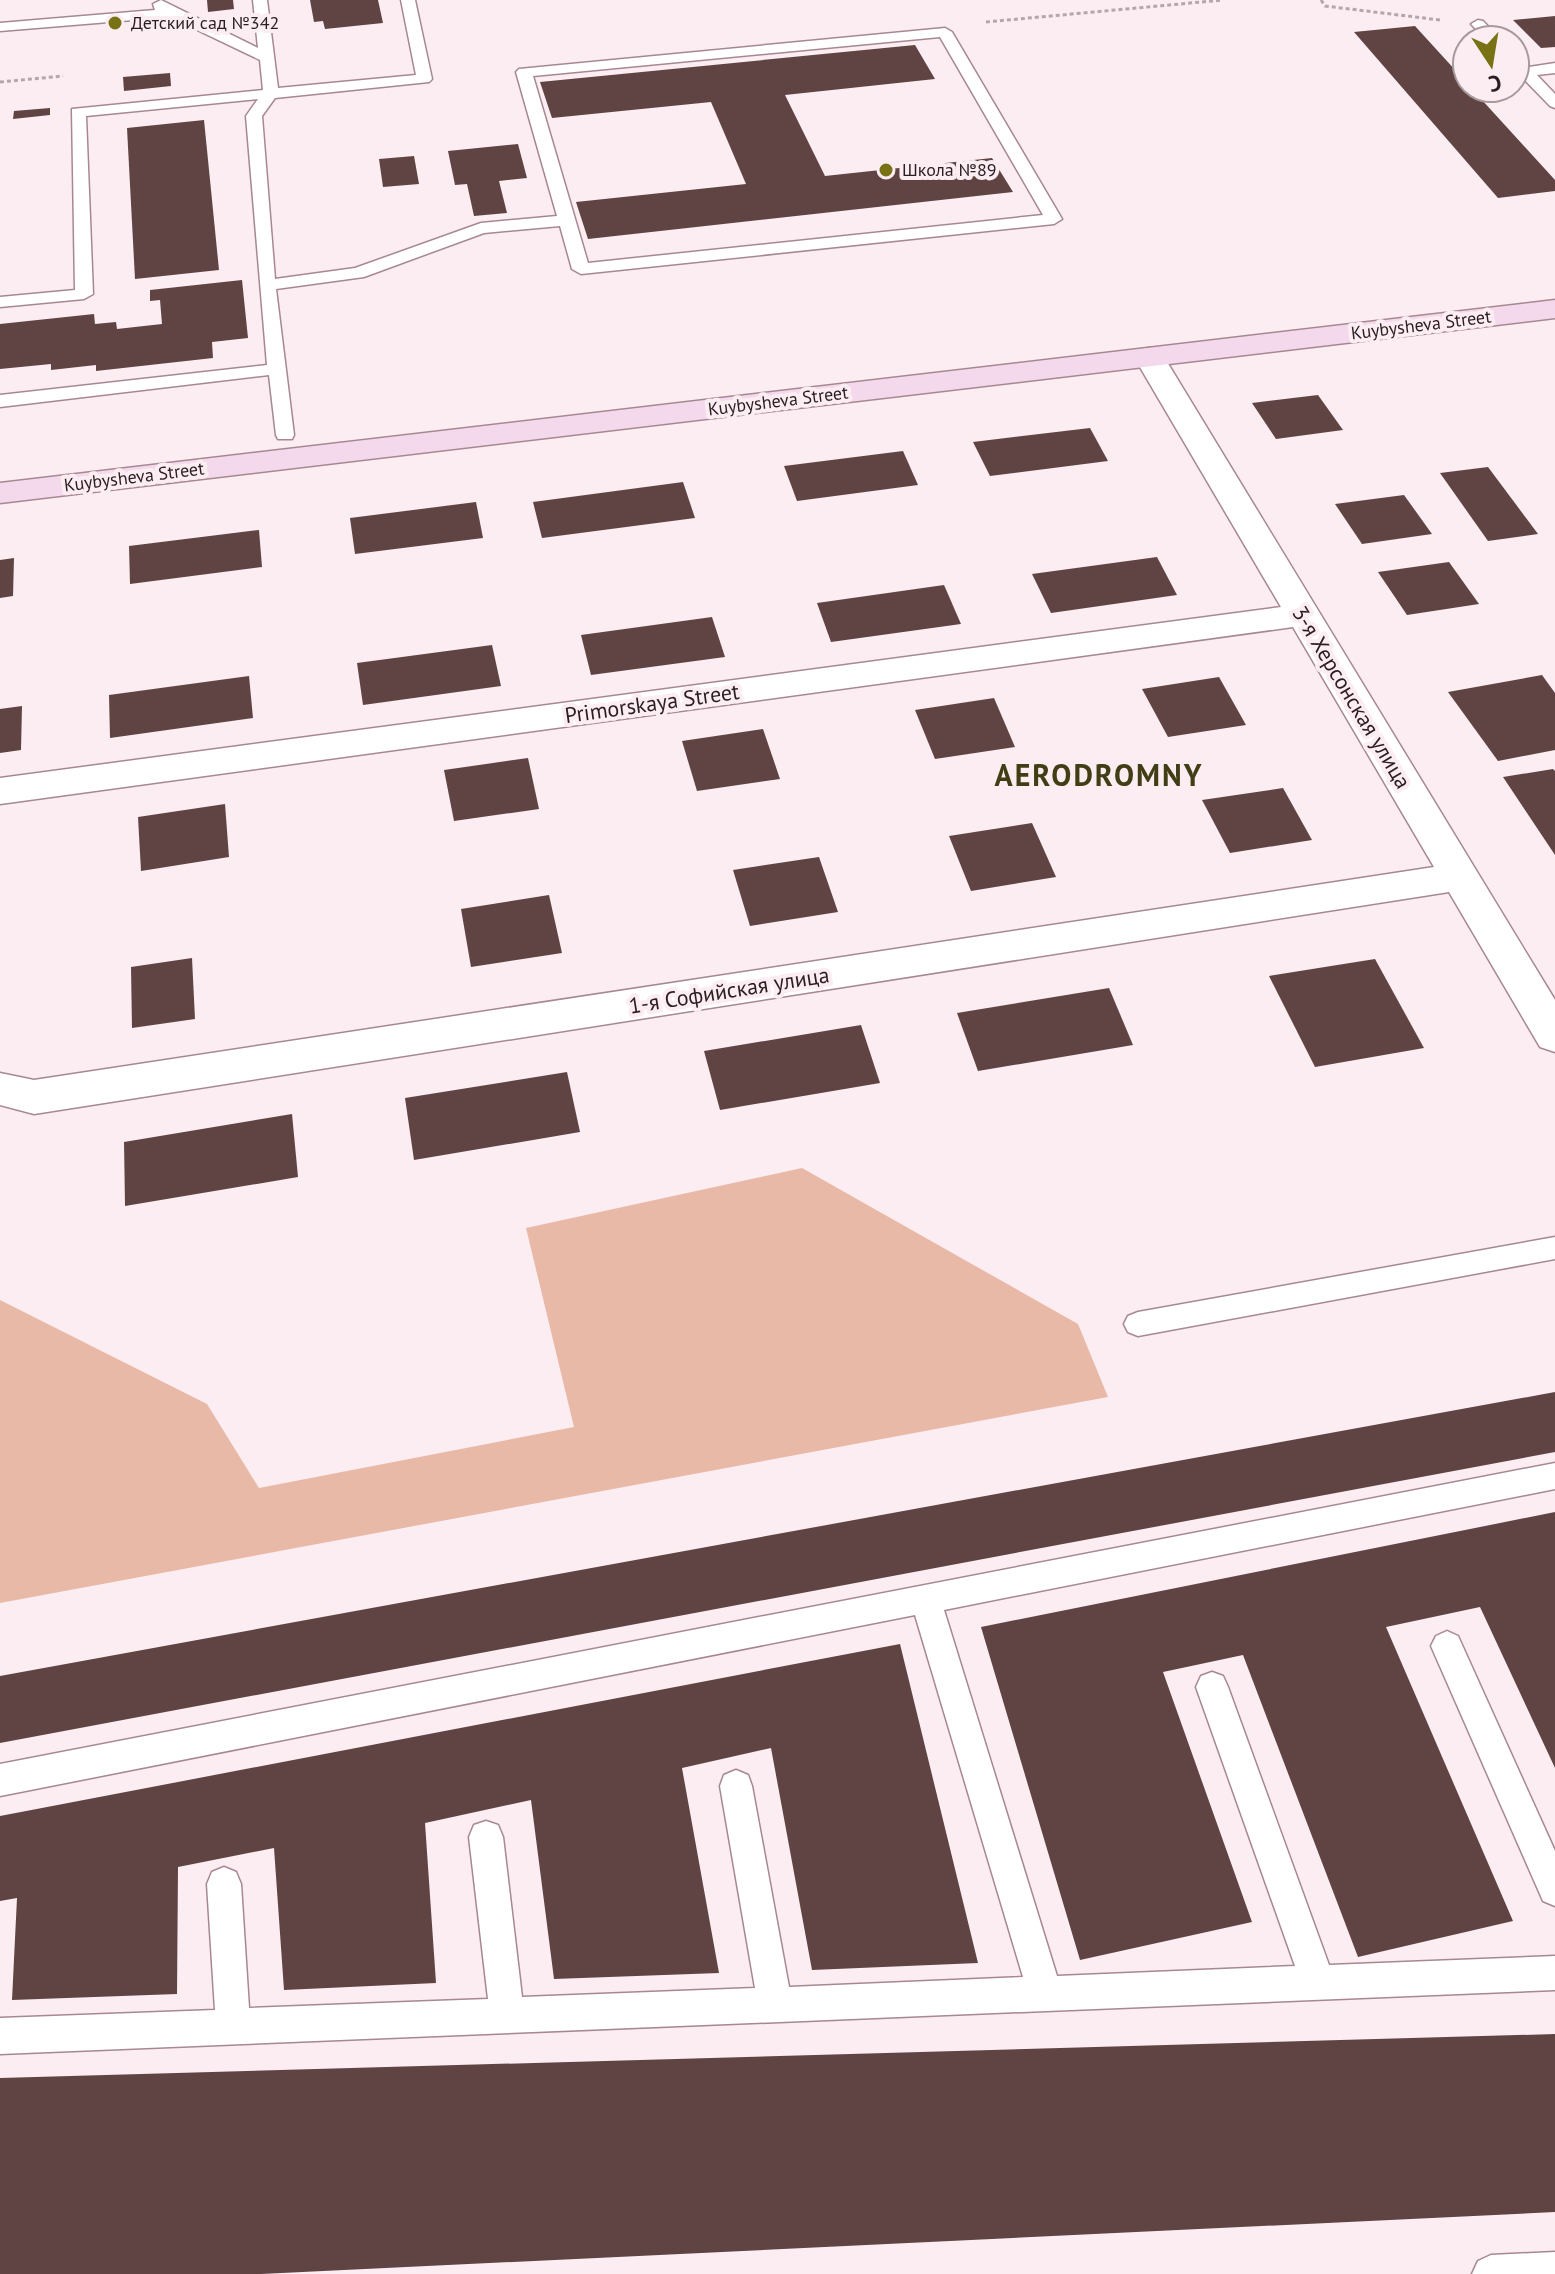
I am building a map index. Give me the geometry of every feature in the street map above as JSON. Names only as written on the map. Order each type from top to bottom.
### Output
[{"type":"main road","name":"Kuybysheva Street","points":[[0,493],[286,447],[1143,346],[1555,286]]},
{"type":"main road","name":"Kuybysheva Street","points":[[1143,346],[1555,309]]},
{"type":"main road","name":"Kuybysheva Street","points":[[0,468],[286,447]]},
{"type":"street","name":"3-я Херсонская улица","points":[[1143,346],[1555,1036]]},
{"type":"street","name":"Primorskaya Street","points":[[0,791],[1304,615]]},
{"type":"street","name":"1-я Софийская улица","points":[[0,1089],[34,1097],[1459,877]]},
{"type":"lane","points":[[160,0],[160,7],[171,13],[267,58]]},
{"type":"lane","points":[[260,0],[271,93],[254,116],[267,285],[286,447]]},
{"type":"lane","points":[[0,302],[84,294],[78,112],[424,79],[408,0]]},
{"type":"lane","points":[[0,27],[171,13]]},
{"type":"lane","points":[[945,32],[1054,219],[581,269],[567,220],[524,72],[945,32]]},
{"type":"lane","points":[[1531,67],[1555,68]]},
{"type":"lane","points":[[1531,78],[1555,103]]},
{"type":"lane","points":[[267,285],[358,273],[481,228],[567,220]]},
{"type":"lane","points":[[0,401],[277,369]]},
{"type":"lane","points":[[1138,1324],[1555,1248]]},
{"type":"lane","points":[[0,1780],[1555,1476]]},
{"type":"lane","points":[[925,1599],[1045,1993]]},
{"type":"lane","points":[[1447,1646],[1555,1889]]},
{"type":"lane","points":[[1212,1687],[1318,1982]]},
{"type":"lane","points":[[736,1786],[775,2005]]},
{"type":"lane","points":[[486,1837],[507,2016]]},
{"type":"lane","points":[[224,1884],[233,2027]]},
{"type":"lane","points":[[0,2036],[1555,1973]]},
{"type":"lane","points":[[1491,2274],[1555,2271]]},
{"type":"path","points":[[983,22],[1223,0]]},
{"type":"path","points":[[1321,0],[1325,6],[1478,24]]},
{"type":"shaded area","points":[[802,1168],[1078,1324],[1108,1397],[0,1603],[0,1300],[207,1404],[259,1488],[574,1427],[526,1228]]},
{"type":"building","points":[[207,0],[233,0],[234,9],[208,12]]},
{"type":"building","points":[[310,0],[378,0],[383,23],[325,29],[323,21],[314,22]]},
{"type":"building","points":[[1555,16],[1555,47],[1541,48],[1531,38],[1531,24],[1517,24],[1513,20]]},
{"type":"building","points":[[1415,26],[1451,65],[1451,104],[1486,104],[1555,180],[1555,191],[1498,198],[1354,32]]},
{"type":"building","points":[[915,45],[935,79],[785,95],[825,176],[992,158],[1013,192],[588,239],[576,202],[746,184],[711,102],[552,118],[540,82]]},
{"type":"building","points":[[170,73],[171,86],[124,91],[123,77]]},
{"type":"building","points":[[50,108],[50,115],[13,119],[14,111]]},
{"type":"building","points":[[204,120],[219,270],[135,279],[127,128]]},
{"type":"building","points":[[518,144],[527,178],[499,181],[507,213],[474,216],[467,184],[455,185],[448,151]]},
{"type":"building","points":[[414,156],[419,184],[383,187],[379,159]]},
{"type":"building","points":[[242,280],[248,338],[212,342],[213,358],[96,371],[96,365],[51,370],[51,364],[0,369],[0,324],[94,314],[95,324],[116,322],[117,329],[162,324],[160,300],[150,301],[150,290]]},
{"type":"building","points":[[1318,395],[1343,430],[1276,439],[1252,403]]},
{"type":"building","points":[[1090,428],[1108,461],[990,476],[973,442]]},
{"type":"building","points":[[903,451],[918,485],[797,501],[784,466]]},
{"type":"building","points":[[1488,467],[1538,534],[1488,541],[1440,473]]},
{"type":"building","points":[[683,482],[695,518],[542,538],[533,502]]},
{"type":"building","points":[[1404,495],[1432,534],[1362,544],[1335,504]]},
{"type":"building","points":[[476,502],[483,538],[355,554],[350,518]]},
{"type":"building","points":[[259,530],[262,567],[130,584],[129,546]]},
{"type":"building","points":[[1157,557],[1177,595],[1051,613],[1032,574]]},
{"type":"building","points":[[14,558],[13,596],[0,598],[0,560]]},
{"type":"building","points":[[1449,562],[1479,604],[1407,615],[1378,572]]},
{"type":"building","points":[[944,585],[961,624],[831,642],[817,603]]},
{"type":"building","points":[[712,617],[725,657],[591,675],[581,635]]},
{"type":"building","points":[[492,645],[501,686],[363,705],[357,663]]},
{"type":"building","points":[[1542,675],[1555,693],[1555,750],[1498,761],[1448,692]]},
{"type":"building","points":[[249,676],[253,718],[110,738],[109,695]]},
{"type":"building","points":[[1219,677],[1246,725],[1168,737],[1142,689]]},
{"type":"building","points":[[994,698],[1015,747],[935,759],[915,710]]},
{"type":"building","points":[[22,706],[21,750],[0,753],[0,709]]},
{"type":"building","points":[[763,729],[780,779],[697,791],[682,741]]},
{"type":"building","points":[[528,758],[539,809],[454,821],[444,770]]},
{"type":"building","points":[[1555,771],[1555,855],[1503,777]]},
{"type":"building","points":[[1283,788],[1312,840],[1230,853],[1202,800]]},
{"type":"building","points":[[225,804],[229,857],[141,871],[138,817]]},
{"type":"building","points":[[1032,823],[1056,877],[971,891],[949,836]]},
{"type":"building","points":[[819,857],[838,912],[750,926],[733,870]]},
{"type":"building","points":[[549,895],[562,953],[471,967],[461,909]]},
{"type":"building","points":[[192,958],[195,1019],[132,1028],[131,967]]},
{"type":"building","points":[[1375,959],[1424,1048],[1315,1067],[1269,976]]},
{"type":"building","points":[[1109,988],[1133,1045],[978,1071],[957,1013]]},
{"type":"building","points":[[861,1025],[880,1083],[720,1110],[704,1051]]},
{"type":"building","points":[[567,1072],[580,1132],[414,1160],[405,1098]]},
{"type":"building","points":[[292,1114],[298,1177],[125,1206],[124,1142]]},
{"type":"building","points":[[1555,1392],[1555,1452],[0,1743],[0,1676]]},
{"type":"building","points":[[1555,1512],[1555,1768],[1480,1607],[1386,1627],[1513,1921],[1358,1957],[1243,1655],[1163,1672],[1252,1922],[1080,1960],[981,1627]]},
{"type":"building","points":[[900,1644],[978,1963],[812,1970],[771,1748],[682,1768],[719,1973],[554,1979],[531,1800],[425,1823],[436,1983],[284,1990],[274,1848],[178,1867],[177,1994],[12,2000],[17,1898],[0,1901],[0,1816]]},
{"type":"building","points":[[1555,2034],[1555,2212],[261,2274],[0,2274],[0,2078]]},
{"type":"place","name":"Детский сад №342","points":[[115,23]]},
{"type":"place","name":"Школа №89","points":[[886,170]]},
{"type":"district","name":"AERODROMNY","points":[[1099,776]]}]
